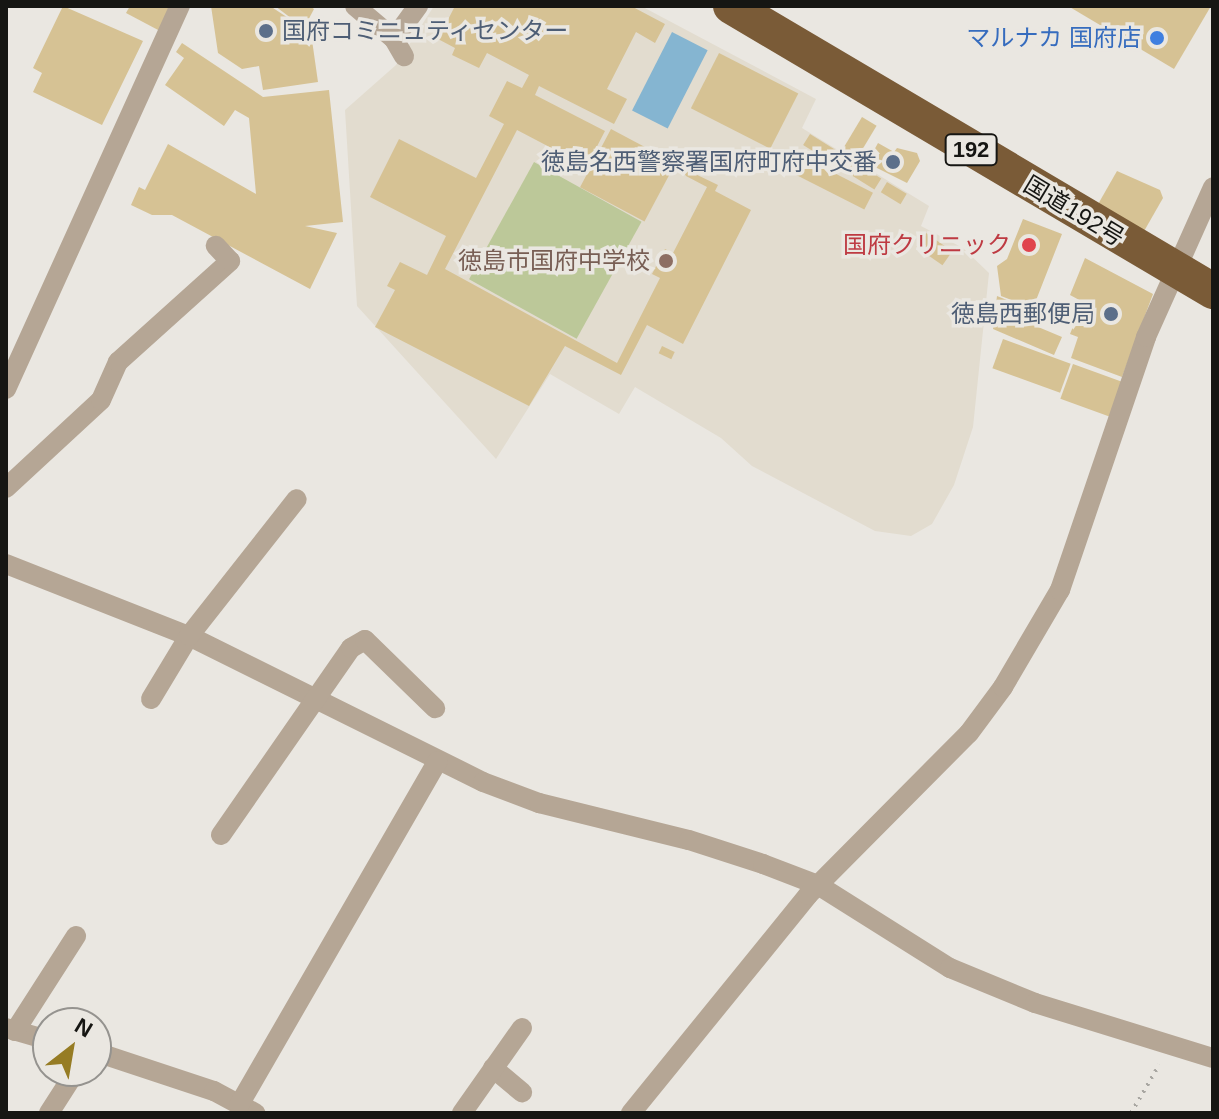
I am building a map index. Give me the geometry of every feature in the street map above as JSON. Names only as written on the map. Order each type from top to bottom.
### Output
[{"type":"highway","name":"国道192号","points":[[731,6],[1213,291]]},
{"type":"street","points":[[6,389],[180,6]]},
{"type":"street","points":[[355,6],[399,48],[418,6]]},
{"type":"street","points":[[631,1113],[818,885],[969,733],[1040,626],[1077,547],[1173,269],[1213,187]]},
{"type":"street","points":[[6,488],[101,400],[118,362],[230,261],[216,246]]},
{"type":"street","points":[[151,699],[189,636],[297,499]]},
{"type":"street","points":[[6,564],[189,636],[438,761],[539,803],[689,840],[818,885],[950,968],[1035,1003],[1213,1058]]},
{"type":"street","points":[[221,835],[351,648],[365,640],[435,708]]},
{"type":"street","points":[[112,1058],[247,1109],[438,761]]},
{"type":"street","points":[[32,1036],[10,1030],[76,936]]},
{"type":"street","points":[[462,1113],[522,1028]]},
{"type":"street","points":[[493,1068],[522,1092]]},
{"type":"street","points":[[49,1113],[66,1087]]},
{"type":"path","points":[[1131,1113],[1171,1045]]},
{"type":"shaded area","name":"徳島市国府中学校","points":[[434,6],[641,6],[816,99],[802,128],[929,206],[921,226],[963,248],[989,273],[973,427],[954,485],[932,524],[911,536],[875,531],[752,466],[721,438],[635,387],[619,414],[550,374],[496,459],[357,306],[345,110],[396,65]]},
{"type":"green space","points":[[534,162],[642,222],[577,339],[469,279]]},
{"type":"water","points":[[672,32],[708,50],[668,129],[632,110]]},
{"type":"building","points":[[63,6],[143,41],[102,125],[33,92],[42,73],[33,68]]},
{"type":"building","points":[[130,6],[172,6],[160,31],[126,13]]},
{"type":"building","points":[[211,6],[270,6],[311,33],[318,82],[263,90],[259,66],[242,69],[218,53]]},
{"type":"building","points":[[275,6],[310,6],[314,9],[304,28]]},
{"type":"building","points":[[455,6],[631,6],[665,24],[655,43],[636,32],[607,89],[627,99],[614,124],[539,86],[535,95],[605,131],[592,156],[585,153],[580,163],[517,130],[445,269],[617,363],[660,278],[652,274],[665,249],[673,253],[707,187],[686,176],[677,161],[683,158],[691,172],[718,185],[715,191],[751,210],[683,344],[647,325],[621,375],[565,346],[529,406],[375,327],[395,290],[387,286],[400,262],[427,275],[446,236],[370,197],[399,139],[476,178],[504,124],[489,116],[507,81],[522,88],[529,75],[487,53],[479,68],[452,55],[455,48],[438,39]]},
{"type":"building","name":"マルナカ 国府店","points":[[1068,6],[1211,6],[1174,69]]},
{"type":"building","points":[[182,43],[263,97],[329,90],[343,222],[305,226],[337,233],[310,289],[172,215],[152,215],[131,205],[139,187],[145,190],[168,144],[256,194],[249,118],[235,110],[224,126],[165,85],[184,58],[176,52]]},
{"type":"building","points":[[719,53],[798,93],[770,149],[691,108]]},
{"type":"building","points":[[862,117],[877,126],[856,159],[842,150]]},
{"type":"building","points":[[611,129],[675,163],[644,222],[580,187]]},
{"type":"building","points":[[810,134],[881,179],[874,190],[803,145]]},
{"type":"building","name":"徳島名西警察署国府町府中交番","points":[[878,143],[894,152],[897,148],[917,153],[920,161],[907,183],[867,163]]},
{"type":"building","points":[[799,155],[873,193],[864,210],[790,172]]},
{"type":"building","points":[[1117,171],[1160,190],[1163,198],[1143,233],[1097,206]]},
{"type":"building","points":[[887,182],[907,194],[901,204],[881,192]]},
{"type":"building","points":[[1023,219],[1062,234],[1033,308],[1001,296],[997,266],[1007,259]]},
{"type":"building","points":[[926,233],[952,251],[942,265],[916,247]]},
{"type":"building","points":[[1085,258],[1153,294],[1122,377],[1071,358],[1078,337],[1070,334],[1083,302],[1070,295]]},
{"type":"building","points":[[997,296],[1036,312],[1031,324],[1062,337],[1054,355],[993,329]]},
{"type":"building","points":[[1003,339],[1071,364],[1060,393],[992,368]]},
{"type":"building","points":[[662,346],[675,352],[671,359],[659,353]]},
{"type":"building","points":[[1073,364],[1125,383],[1112,418],[1060,399]]},
{"type":"place","name":"国府コミニュティセンター","points":[[266,31]]},
{"type":"place","name":"マルナカ 国府店","points":[[1157,38]]},
{"type":"place","name":"徳島名西警察署国府町府中交番","points":[[893,162]]},
{"type":"place","name":"国府クリニック","points":[[1029,245]]},
{"type":"place","name":"徳島市国府中学校","points":[[666,261]]},
{"type":"place","name":"徳島西郵便局","points":[[1111,314]]}]
